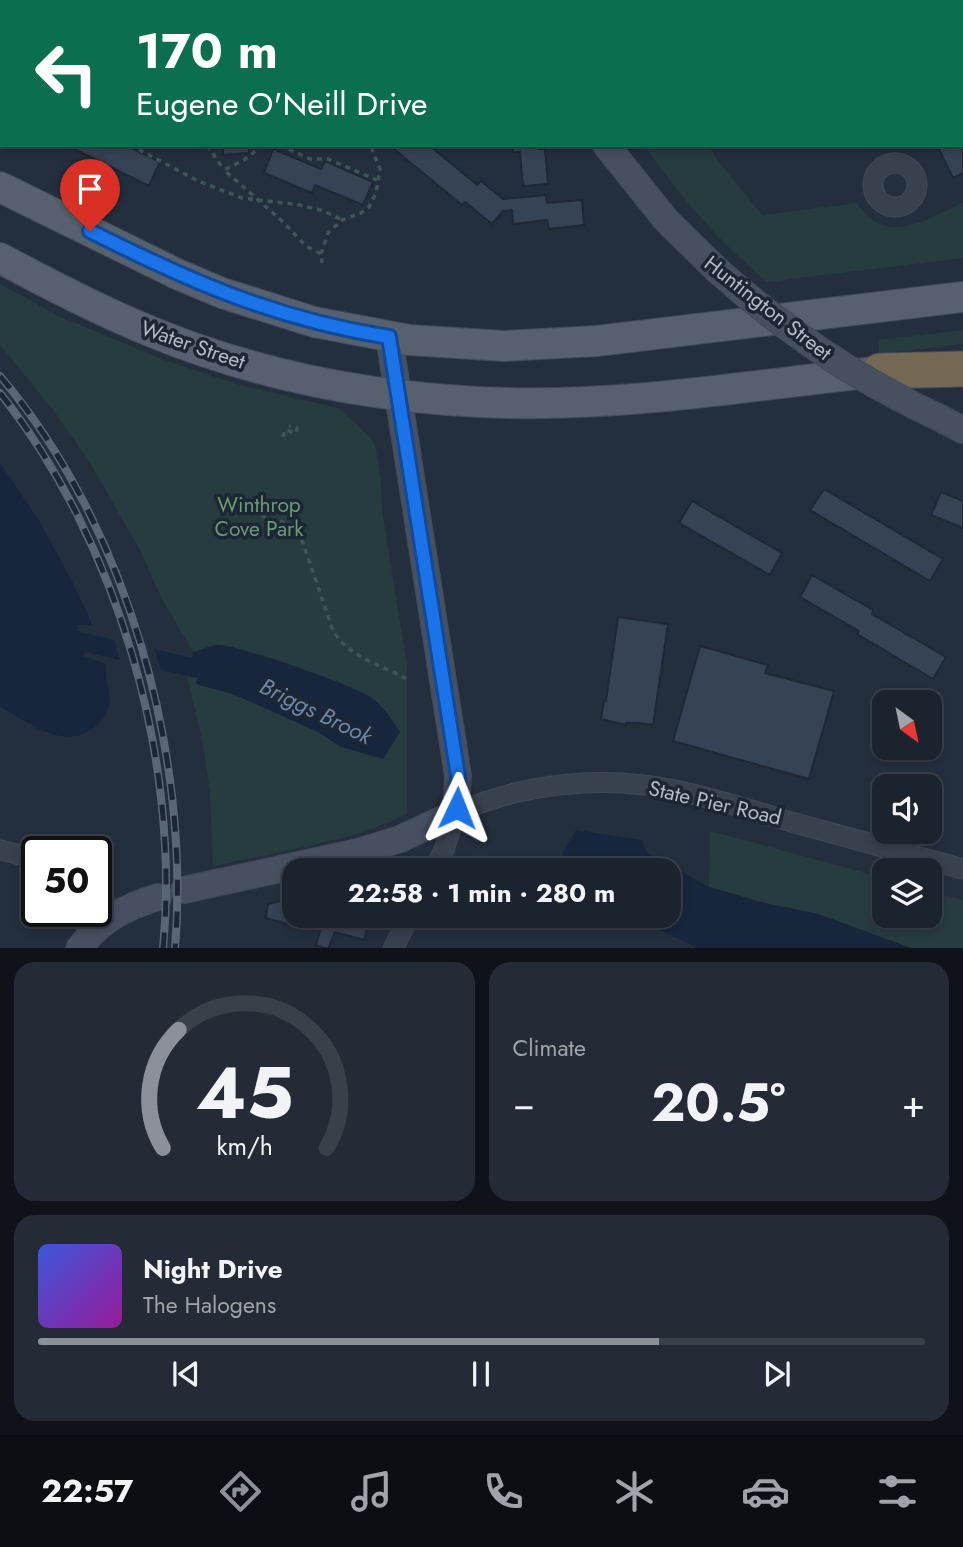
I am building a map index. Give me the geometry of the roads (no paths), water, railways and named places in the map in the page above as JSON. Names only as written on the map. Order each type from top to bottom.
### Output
[{"type":"highway","points":[[880,371],[963,369]]},
{"type":"main road","name":"Huntington Street","points":[[608,147],[659,212],[717,271],[765,312],[870,383],[951,424]]},
{"type":"main road","points":[[0,187],[177,274],[222,293],[314,322],[389,337],[457,345],[597,341],[963,297]]},
{"type":"main road","name":"Water Street","points":[[0,258],[106,313],[203,351],[304,379],[398,395],[470,401],[575,402],[963,362]]},
{"type":"main road","points":[[389,337],[458,776],[456,813]]},
{"type":"main road","name":"State Pier Road","points":[[79,948],[91,933],[116,914],[171,894],[358,852],[400,839],[456,813]]},
{"type":"street","points":[[898,147],[904,165]]},
{"type":"street","name":"State Pier Road","points":[[456,813],[515,792],[553,786],[588,783],[650,786],[697,795],[963,869]]},
{"type":"street","points":[[440,858],[456,813]]},
{"type":"street","points":[[0,850],[21,855]]},
{"type":"street","points":[[112,910],[116,914]]},
{"type":"street","points":[[393,948],[403,928]]},
{"type":"water","name":"Briggs Brook","points":[[0,463],[40,522],[76,589],[91,622],[91,625],[78,625],[77,631],[192,658],[193,652],[212,646],[230,647],[344,684],[372,698],[400,732],[383,759],[341,747],[318,732],[231,693],[199,685],[196,683],[197,678],[85,652],[84,656],[106,664],[110,702],[104,717],[85,733],[61,736],[48,733],[0,706]]},
{"type":"water","points":[[576,830],[642,840],[647,853],[656,858],[564,858],[562,854]]},
{"type":"water","points":[[681,872],[709,887],[818,914],[911,948],[697,948],[656,928],[681,928]]},
{"type":"railway","points":[[0,376],[45,435],[83,501],[115,572],[141,646],[160,722],[172,799],[177,875],[175,948]]},
{"type":"railway","points":[[0,393],[42,452],[78,516],[108,584],[132,656],[150,729],[162,804],[166,877],[163,948]]},
{"type":"park label","name":"Winthrop Cove Park","points":[[259,517]]}]
